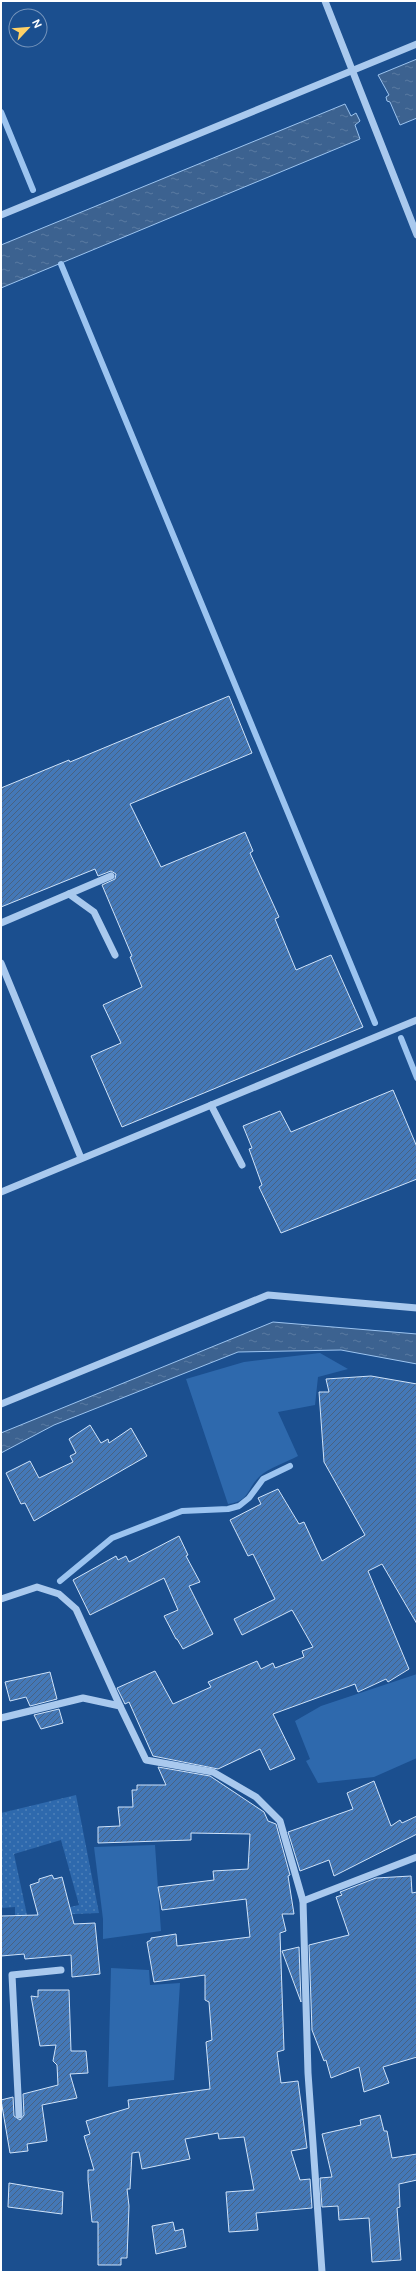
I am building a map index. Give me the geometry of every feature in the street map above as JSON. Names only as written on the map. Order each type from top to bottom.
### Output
[{"type":"street","points":[[325,1],[354,70],[417,235]]},
{"type":"street","points":[[1,215],[417,44]]},
{"type":"street","points":[[1,923],[111,876]]},
{"type":"street","points":[[69,894],[94,912],[115,955]]},
{"type":"street","points":[[1,963],[81,1158]]},
{"type":"street","points":[[1,1192],[417,1020]]},
{"type":"street","points":[[211,1105],[242,1165]]},
{"type":"street","points":[[1,1404],[268,1295],[417,1308]]},
{"type":"street","points":[[1,1599],[37,1587],[59,1594],[76,1609],[146,1760],[213,1772],[256,1797],[280,1821],[303,1901],[308,2073],[323,2260],[322,2272]]},
{"type":"street","points":[[1,1718],[83,1698],[120,1706]]},
{"type":"street","points":[[303,1901],[417,1858]]},
{"type":"street","points":[[19,2115],[12,1974],[61,1970]]},
{"type":"shaded area","points":[[320,1353],[348,1369],[318,1377],[315,1405],[278,1412],[298,1456],[272,1468],[263,1474],[255,1482],[244,1498],[235,1503],[228,1504],[186,1379],[244,1362]]},
{"type":"shaded area","points":[[417,1674],[417,1758],[374,1777],[318,1783],[306,1761],[310,1759],[295,1721],[321,1706]]},
{"type":"shaded area","points":[[76,1795],[99,1913],[30,1916],[79,1905],[61,1840],[14,1854],[27,1915],[15,1916],[15,1907],[1,1908],[1,1813]]},
{"type":"shaded area","points":[[155,1845],[161,1931],[103,1939],[103,1919],[94,1847]]},
{"type":"shaded area","points":[[111,1968],[149,1970],[150,1985],[180,1983],[174,2080],[108,2087]]},
{"type":"water","points":[[417,59],[417,118],[400,125],[390,102],[387,101],[386,97],[389,95],[378,75]]},
{"type":"water","points":[[345,104],[351,116],[356,113],[360,121],[355,125],[360,139],[1,288],[1,245]]},
{"type":"water","points":[[273,1322],[417,1334],[417,1364],[341,1350],[238,1352],[54,1425],[1,1453],[1,1433]]},
{"type":"building","points":[[229,696],[252,753],[130,804],[161,867],[245,832],[253,851],[250,853],[279,917],[275,919],[296,970],[331,955],[363,1027],[122,1127],[91,1056],[121,1043],[103,1005],[142,987],[130,957],[132,956],[102,885],[115,879],[116,874],[111,871],[98,876],[95,869],[1,907],[1,788],[69,760],[70,762]]},
{"type":"building","points":[[393,1090],[417,1147],[417,1179],[281,1233],[259,1187],[262,1185],[249,1149],[252,1148],[243,1126],[280,1111],[291,1132]]},
{"type":"building","points":[[371,1376],[417,1384],[417,1624],[382,1564],[368,1571],[409,1669],[388,1682],[386,1679],[358,1692],[355,1684],[273,1714],[295,1759],[270,1770],[260,1749],[218,1769],[153,1756],[129,1702],[125,1704],[117,1688],[155,1671],[173,1704],[211,1687],[208,1682],[257,1661],[261,1669],[273,1663],[275,1668],[304,1657],[302,1651],[313,1647],[292,1610],[242,1635],[234,1619],[275,1599],[253,1554],[248,1556],[230,1520],[261,1504],[258,1498],[278,1489],[299,1524],[304,1522],[322,1561],[365,1535],[324,1462],[319,1392],[329,1392],[326,1379]]},
{"type":"building","points":[[90,1425],[101,1443],[108,1439],[109,1443],[131,1428],[147,1456],[34,1521],[25,1503],[21,1504],[6,1473],[30,1461],[39,1478],[73,1462],[70,1456],[76,1453],[69,1439]]},
{"type":"building","points":[[179,1536],[188,1555],[186,1556],[200,1582],[189,1586],[213,1634],[183,1649],[164,1616],[178,1610],[164,1578],[90,1615],[73,1580],[116,1556],[118,1560],[126,1556],[129,1562]]},
{"type":"building","points":[[50,1672],[57,1699],[30,1706],[26,1697],[10,1701],[5,1682]]},
{"type":"building","points":[[59,1709],[63,1723],[41,1729],[34,1715]]},
{"type":"building","points":[[158,1767],[210,1776],[264,1812],[268,1821],[276,1824],[290,1875],[288,1876],[294,1914],[282,1914],[286,1931],[280,1933],[284,2050],[277,2052],[281,2083],[298,2081],[307,2148],[291,2151],[300,2180],[310,2179],[312,2208],[256,2213],[258,2230],[229,2232],[226,2192],[254,2190],[244,2137],[219,2139],[218,2133],[185,2139],[190,2159],[142,2169],[139,2152],[132,2153],[130,2189],[127,2189],[129,2206],[127,2258],[121,2258],[121,2265],[98,2265],[98,2222],[92,2222],[88,2180],[88,2170],[94,2170],[84,2136],[90,2134],[86,2121],[129,2108],[128,2100],[210,2089],[206,2042],[212,2040],[209,2002],[205,2000],[205,1975],[154,1982],[147,1942],[151,1940],[151,1938],[176,1934],[177,1946],[250,1937],[246,1899],[162,1910],[158,1887],[214,1880],[213,1871],[248,1869],[250,1834],[191,1833],[191,1840],[98,1843],[98,1827],[120,1826],[118,1807],[133,1807],[132,1790],[137,1790],[137,1785],[166,1785]]},
{"type":"building","points":[[374,1781],[391,1826],[400,1820],[402,1823],[417,1816],[417,1834],[334,1876],[329,1860],[300,1871],[288,1832],[353,1809],[347,1793]]},
{"type":"building","points":[[52,1875],[54,1879],[62,1877],[74,1924],[95,1923],[100,1974],[72,1977],[71,1955],[25,1959],[24,1954],[1,1956],[1,1916],[38,1915],[30,1885],[39,1882],[39,1879]]},
{"type":"building","points":[[411,1876],[412,1893],[417,1892],[417,2057],[383,2067],[389,2083],[364,2092],[359,2067],[331,2078],[326,2060],[324,2061],[312,2030],[309,1945],[349,1935],[336,1897],[342,1895],[340,1892],[376,1878]]},
{"type":"building","points":[[299,1947],[301,2002],[282,1951]]},
{"type":"building","points":[[38,1990],[69,1990],[71,2051],[86,2051],[88,2073],[70,2074],[77,2098],[42,2105],[47,2141],[27,2144],[28,2151],[10,2153],[1,2100],[13,2097],[14,2116],[20,2120],[24,2115],[23,2094],[58,2085],[57,2065],[53,2061],[56,2045],[40,2046],[31,1996],[38,1997]]},
{"type":"building","points":[[380,2115],[384,2131],[387,2131],[392,2158],[417,2154],[417,2180],[399,2184],[400,2207],[397,2208],[401,2260],[372,2262],[369,2218],[339,2220],[338,2206],[322,2207],[320,2178],[332,2177],[322,2134],[361,2125],[360,2120]]},
{"type":"building","points":[[9,2183],[63,2192],[62,2214],[8,2207]]},
{"type":"building","points":[[173,2222],[175,2231],[183,2229],[186,2247],[156,2254],[152,2226]]},
{"type":"waterway","points":[[1,112],[33,190]]},
{"type":"waterway","points":[[61,264],[375,1023]]},
{"type":"waterway","points":[[401,1038],[417,1078]]},
{"type":"waterway","points":[[60,1581],[112,1538],[182,1511],[228,1509],[239,1506],[249,1498],[263,1479],[290,1466]]}]
